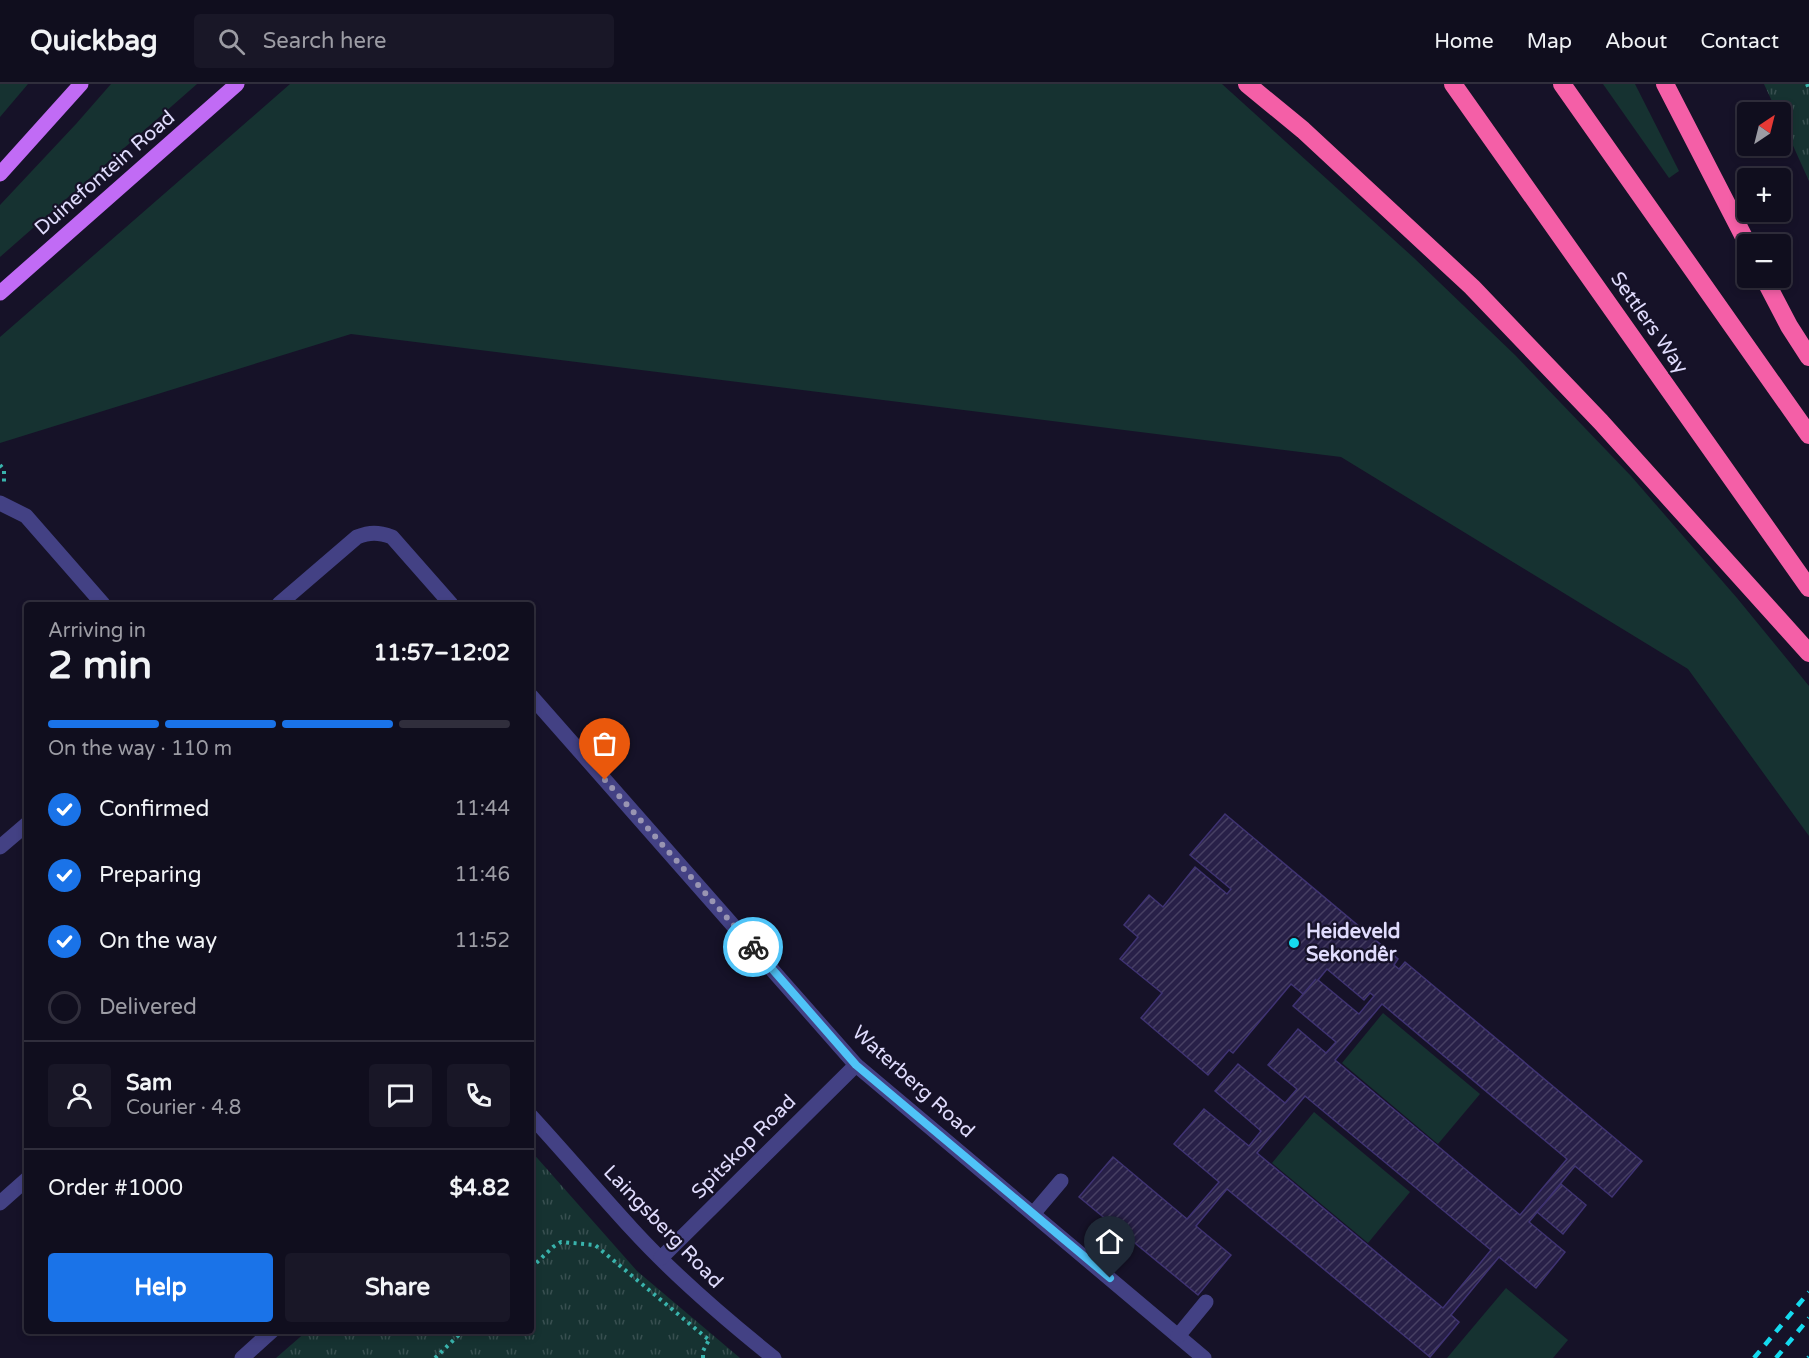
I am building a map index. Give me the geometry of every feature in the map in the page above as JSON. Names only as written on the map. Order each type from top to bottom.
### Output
[{"type":"highway","points":[[1247,84],[1303,130],[1472,286],[1601,422],[1809,653]]},
{"type":"highway","name":"Settlers Way","points":[[1453,84],[1809,588]]},
{"type":"highway","points":[[1562,84],[1809,435]]},
{"type":"highway","points":[[1665,84],[1742,234]]},
{"type":"highway","points":[[1769,288],[1789,326],[1809,357]]},
{"type":"main road","points":[[0,174],[81,84]]},
{"type":"main road","name":"Duinefontein Road","points":[[0,293],[237,84]]},
{"type":"street","points":[[0,502],[26,516],[100,602]]},
{"type":"street","points":[[281,602],[357,537],[369,532],[392,537],[449,602]]},
{"type":"street","name":"Waterberg Road","points":[[534,699],[856,1065],[1204,1358]]},
{"type":"street","points":[[0,848],[24,827]]},
{"type":"street","name":"Spitskop Road","points":[[661,1258],[856,1065]]},
{"type":"street","name":"Laingsberg Road","points":[[534,1119],[661,1258],[726,1319],[774,1358]]},
{"type":"street","points":[[1033,1214],[1061,1181]]},
{"type":"street","points":[[0,1203],[24,1182]]},
{"type":"street","points":[[1178,1336],[1206,1302]]},
{"type":"street","points":[[242,1358],[269,1334]]},
{"type":"path","points":[[1807,84],[1809,89]]},
{"type":"path","points":[[0,465],[4,470],[4,483]]},
{"type":"path","points":[[534,1265],[561,1242],[595,1245],[708,1340]]},
{"type":"path","points":[[435,1358],[460,1334]]},
{"type":"path","points":[[703,1358],[703,1351],[712,1336]]},
{"type":"green space","points":[[0,84],[28,84],[0,117]]},
{"type":"green space","points":[[111,84],[197,84],[0,257],[0,205]]},
{"type":"green space","points":[[290,84],[1222,84],[1414,258],[1515,355],[1631,476],[1737,598],[1809,686],[1809,836],[1688,669],[1341,457],[351,334],[0,443],[0,337]]},
{"type":"green space","points":[[1603,84],[1635,84],[1679,171],[1669,178]]},
{"type":"green space","points":[[1764,84],[1809,84],[1809,181],[1791,141],[1791,102],[1772,102]]},
{"type":"green space","points":[[1383,1013],[1480,1094],[1438,1144],[1342,1063]]},
{"type":"green space","points":[[1314,1112],[1410,1192],[1368,1243],[1272,1163]]},
{"type":"green space","points":[[534,1154],[637,1271],[740,1358],[276,1358],[304,1334],[534,1334]]},
{"type":"green space","points":[[1506,1288],[1568,1340],[1553,1358],[1447,1358]]},
{"type":"building","points":[[1225,814],[1398,959],[1394,965],[1399,969],[1405,962],[1642,1161],[1612,1197],[1575,1166],[1529,1222],[1565,1252],[1536,1288],[1499,1257],[1451,1315],[1459,1322],[1430,1357],[1227,1189],[1196,1226],[1231,1255],[1198,1295],[1079,1197],[1113,1157],[1187,1219],[1219,1182],[1174,1144],[1204,1109],[1249,1146],[1261,1131],[1215,1091],[1238,1064],[1285,1103],[1297,1089],[1268,1065],[1298,1029],[1326,1053],[1336,1042],[1293,1006],[1316,979],[1303,994],[1291,984],[1233,1053],[1229,1050],[1208,1075],[1141,1018],[1162,993],[1120,959],[1138,937],[1124,925],[1149,895],[1163,907],[1195,867],[1227,894],[1231,889],[1190,855]],"holes":[[[1327,969],[1364,1000],[1370,993],[1374,996],[1359,1014],[1318,980]],[[1382,1004],[1567,1159],[1520,1215],[1335,1060]],[[1305,1096],[1491,1250],[1443,1308],[1257,1153]]]},
{"type":"building","points":[[1561,1184],[1586,1205],[1563,1234],[1537,1212]]},
{"type":"railway","points":[[1754,1358],[1809,1292]]},
{"type":"railway","points":[[1776,1358],[1809,1318]]},
{"type":"way so far","points":[[605,780],[753,947]]},
{"type":"place","name":"Heideveld Sekondêr","points":[[1294,943]]},
{"type":"route","points":[[753,947],[856,1065],[1110,1278]]}]
